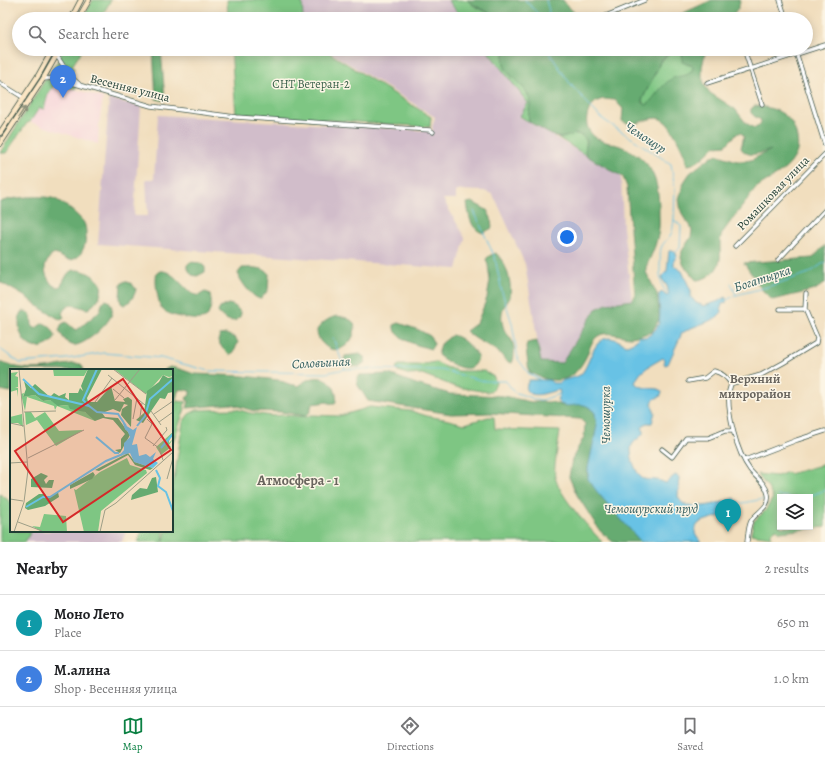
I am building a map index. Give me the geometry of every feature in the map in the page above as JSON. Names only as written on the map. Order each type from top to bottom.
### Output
[{"type":"main road","points":[[75,12],[82,0]]},
{"type":"main road","points":[[82,12],[89,0]]},
{"type":"main road","points":[[0,133],[24,98],[49,56]]},
{"type":"main road","points":[[0,144],[14,125],[57,56]]},
{"type":"main road","points":[[38,76],[43,79]]},
{"type":"main road","points":[[8,121],[14,125]]},
{"type":"street","points":[[615,12],[645,0]]},
{"type":"street","points":[[780,0],[784,12]]},
{"type":"street","points":[[813,49],[825,45]]},
{"type":"street","points":[[57,56],[70,76],[79,85]]},
{"type":"street","points":[[746,56],[762,104]]},
{"type":"street","points":[[707,83],[791,56]]},
{"type":"street","points":[[798,56],[825,145]]},
{"type":"street","name":"Весенняя улица","points":[[43,79],[52,78],[151,106],[236,117],[430,130],[433,132]]},
{"type":"street","points":[[0,83],[24,98]]},
{"type":"street","name":"Ромашковая улица","points":[[735,246],[825,154]]},
{"type":"street","points":[[778,260],[825,210]]},
{"type":"street","points":[[747,542],[749,528],[752,521],[766,504],[768,494],[764,484],[750,470],[738,448],[733,431],[729,394],[731,384],[736,381],[761,374],[816,344],[817,337],[805,309],[806,293]]},
{"type":"street","points":[[780,309],[805,309]]},
{"type":"street","points":[[688,381],[705,378],[714,372],[726,378],[731,384]]},
{"type":"street","points":[[662,449],[672,457],[686,438],[708,438],[725,431],[733,431]]},
{"type":"street","points":[[745,460],[825,431]]},
{"type":"shaded area","points":[[302,0],[448,0],[457,12],[303,12]]},
{"type":"shaded area","points":[[336,56],[491,56],[528,103],[520,117],[621,176],[623,227],[632,300],[607,304],[596,309],[562,363],[541,362],[525,264],[497,202],[492,194],[484,191],[456,190],[456,199],[443,199],[465,238],[457,269],[98,244],[109,99],[141,106],[134,216],[148,216],[146,179],[154,179],[158,115],[433,131],[432,127],[435,117]]},
{"type":"shaded area","points":[[55,83],[103,98],[99,123],[98,144],[30,122],[39,108],[44,109],[48,94]]},
{"type":"shaded area","points":[[30,532],[126,532],[122,542],[25,542]]},
{"type":"green space","points":[[93,0],[111,0],[104,12],[86,12]]},
{"type":"green space","points":[[227,0],[302,0],[303,12],[228,12]]},
{"type":"green space","points":[[448,0],[467,0],[474,6],[487,12],[457,12]]},
{"type":"green space","points":[[467,0],[563,0],[574,12],[488,12]]},
{"type":"green space","points":[[712,0],[740,0],[738,8],[735,12],[685,12]]},
{"type":"green space","points":[[78,56],[72,66],[74,69],[71,72],[69,72],[59,57]]},
{"type":"green space","points":[[153,56],[162,56],[165,101],[156,99]]},
{"type":"green space","name":"СНТ Ветеран-2","points":[[232,56],[334,56],[431,117],[430,127],[242,114],[239,112],[236,114]]},
{"type":"green space","points":[[491,56],[504,56],[504,64],[507,70],[526,91],[530,103],[529,122],[520,116],[528,103]]},
{"type":"green space","points":[[666,56],[682,56],[686,64],[693,66],[692,71],[686,76],[682,77],[647,105],[644,104],[642,100],[660,62]]},
{"type":"green space","points":[[666,56],[660,61],[642,100],[642,103],[647,105],[671,79],[690,73],[693,66],[682,62],[682,56],[704,56],[702,77],[705,86],[710,93],[735,109],[746,123],[754,128],[759,126],[761,120],[751,113],[751,109],[754,106],[781,112],[790,121],[796,134],[798,146],[797,152],[791,163],[787,168],[756,188],[723,232],[720,243],[720,260],[715,270],[707,277],[696,280],[684,266],[681,258],[682,251],[691,237],[692,231],[681,211],[679,199],[684,182],[690,173],[712,156],[719,155],[737,161],[745,161],[751,160],[771,150],[759,154],[747,153],[741,148],[744,136],[741,133],[738,133],[726,145],[715,146],[699,161],[687,165],[679,142],[670,127],[664,121],[654,118],[633,124],[622,121],[623,109],[615,100],[602,99],[590,108],[587,117],[587,126],[592,134],[603,141],[620,146],[640,157],[652,171],[655,180],[659,200],[659,229],[655,246],[646,267],[646,272],[657,294],[659,319],[652,332],[631,337],[610,334],[602,334],[598,336],[592,342],[582,364],[570,376],[563,379],[547,379],[529,372],[526,348],[527,343],[537,341],[541,362],[562,363],[596,309],[607,304],[632,300],[635,296],[627,187],[623,177],[587,156],[585,151],[587,141],[580,134],[558,137],[529,122],[529,97],[526,91],[507,70],[504,64],[504,57]]},
{"type":"green space","points":[[58,60],[69,77],[67,79],[48,76]]},
{"type":"green space","points":[[52,78],[76,85],[76,88],[55,84],[48,94],[44,109],[39,108],[6,153],[0,153],[45,80]]},
{"type":"green space","points":[[574,134],[583,136],[585,139],[587,156],[557,137],[562,138]]},
{"type":"green space","points":[[27,197],[45,197],[55,199],[66,206],[84,223],[86,239],[82,251],[75,259],[70,260],[53,254],[48,260],[45,270],[48,280],[55,287],[58,287],[71,271],[79,270],[92,275],[101,284],[100,295],[94,304],[88,309],[74,305],[68,306],[62,313],[64,318],[61,320],[0,282],[0,202]]},
{"type":"green space","points":[[472,202],[487,210],[491,218],[492,228],[483,233],[475,228],[471,221],[467,203]]},
{"type":"green space","points":[[825,245],[825,283],[815,290],[772,300],[763,291],[744,263],[813,258]]},
{"type":"green space","points":[[496,253],[506,268],[510,285],[510,297],[502,312],[502,323],[504,330],[511,339],[514,348],[512,363],[505,360],[498,352],[466,331],[477,323],[487,298],[490,281],[486,259]]},
{"type":"green space","points":[[190,262],[200,263],[205,267],[205,272],[197,276],[192,275],[187,268],[187,265]]},
{"type":"green space","points":[[242,268],[260,269],[269,274],[268,290],[261,299],[250,293],[241,280],[238,273]]},
{"type":"green space","points":[[160,271],[171,274],[186,289],[195,295],[200,295],[205,292],[209,293],[211,305],[207,317],[203,319],[191,319],[165,312],[159,302],[156,285],[156,276]]},
{"type":"green space","points":[[125,281],[132,284],[136,289],[132,298],[124,305],[121,303],[120,298],[121,284]]},
{"type":"green space","points":[[105,300],[109,301],[112,313],[101,329],[82,343],[72,345],[68,343],[59,331],[62,324],[66,322],[77,330],[100,311]]},
{"type":"green space","points":[[228,304],[236,307],[241,314],[236,320],[233,321],[226,319],[218,312],[220,308]]},
{"type":"green space","points":[[24,311],[30,315],[34,328],[43,323],[51,328],[55,336],[52,342],[40,347],[33,347],[28,344],[21,333],[19,326],[21,312]]},
{"type":"green space","points":[[337,316],[352,321],[355,329],[346,346],[335,350],[329,348],[319,339],[317,330],[326,321]]},
{"type":"green space","points":[[399,323],[419,330],[430,336],[434,344],[431,349],[410,342],[401,337],[394,329],[394,325]]},
{"type":"green space","points":[[226,334],[235,338],[238,342],[234,352],[229,355],[218,341],[220,335]]},
{"type":"green space","points":[[452,335],[464,341],[478,356],[476,363],[472,367],[461,368],[438,355],[441,344]]},
{"type":"green space","points":[[360,354],[365,358],[365,362],[359,367],[349,365],[344,360],[345,356]]},
{"type":"green space","points":[[0,362],[11,366],[28,369],[10,369],[10,392],[0,390]]},
{"type":"green space","points":[[435,362],[459,371],[484,371],[494,377],[496,383],[493,390],[488,392],[456,387],[422,374],[410,375],[398,371],[396,367],[399,365],[419,365]]},
{"type":"green space","points":[[68,364],[81,364],[84,369],[34,369]]},
{"type":"green space","points":[[170,367],[194,374],[243,376],[278,380],[299,386],[309,379],[322,378],[329,381],[334,387],[336,401],[335,404],[327,402],[312,404],[310,412],[306,416],[281,412],[254,411],[231,404],[187,408],[189,401],[186,398],[190,395],[190,391],[181,389],[178,391],[176,399],[173,398],[173,369],[166,369]]},
{"type":"green space","points":[[389,374],[450,394],[503,396],[531,402],[551,402],[564,406],[576,404],[586,405],[595,413],[597,426],[587,474],[598,493],[641,542],[613,542],[600,531],[577,495],[569,477],[572,459],[584,437],[585,424],[580,419],[490,413],[451,414],[368,401],[357,384],[357,379],[360,375]]},
{"type":"green space","points":[[176,401],[187,402],[184,405],[185,409],[173,441],[173,408]]},
{"type":"green space","points":[[370,407],[411,411],[465,424],[488,417],[494,417],[495,429],[560,431],[555,462],[555,477],[558,485],[582,520],[602,542],[164,542],[166,532],[173,532],[173,486],[183,422],[189,414],[197,410],[236,409],[250,413],[273,416],[340,416]]},
{"type":"green space","points":[[825,464],[825,527],[813,528],[813,494],[777,494],[777,529],[771,532],[771,537],[751,534],[754,521],[765,511],[773,498],[768,488],[757,474],[777,476],[788,472],[789,474]]},
{"type":"green space","points":[[0,494],[10,501],[10,532],[30,532],[25,542],[0,542]]},
{"type":"green space","points":[[778,530],[797,530],[779,532]]},
{"type":"green space","points":[[142,532],[164,532],[163,542],[138,542]]},
{"type":"water","name":"Чемошурский пруд","points":[[669,251],[675,251],[677,256],[674,260],[674,266],[682,271],[691,291],[691,297],[696,303],[704,306],[726,297],[726,303],[722,304],[722,312],[715,319],[682,333],[668,364],[665,365],[665,360],[663,358],[643,371],[637,378],[635,383],[638,385],[646,388],[659,389],[662,392],[660,397],[655,399],[652,403],[652,407],[655,412],[652,423],[646,423],[642,428],[644,431],[643,434],[632,445],[632,458],[638,474],[644,479],[657,480],[666,483],[675,475],[679,477],[678,497],[684,504],[689,506],[702,506],[716,504],[734,498],[739,502],[737,507],[722,516],[699,523],[696,527],[695,534],[702,542],[641,542],[598,493],[588,479],[588,468],[597,426],[595,413],[591,408],[586,406],[569,406],[560,404],[557,400],[560,393],[559,390],[537,395],[529,393],[526,390],[529,380],[549,380],[553,383],[560,383],[564,380],[580,375],[595,347],[604,339],[610,338],[627,345],[636,341],[639,336],[645,337],[651,334],[658,325],[660,315],[659,294],[662,292],[667,296],[669,294],[667,286],[662,279],[663,275],[667,271]]},
{"type":"waterway","name":"Чемошур","points":[[525,0],[536,12]]},
{"type":"waterway","points":[[546,0],[549,12]]},
{"type":"waterway","name":"Чемошур","points":[[551,56],[571,85],[601,118],[671,164],[675,189],[674,220],[681,226],[680,248],[676,252]]},
{"type":"waterway","points":[[474,211],[495,258],[502,292],[512,323],[518,359],[529,374],[543,381]]},
{"type":"waterway","points":[[669,294],[663,288],[661,281],[660,253],[661,248],[671,234],[674,220]]},
{"type":"waterway","name":"Богатырка","points":[[725,301],[736,295],[767,287],[809,273],[825,262]]},
{"type":"waterway","points":[[731,283],[736,295]]},
{"type":"waterway","points":[[333,338],[345,369]]},
{"type":"waterway","name":"Соловьиная","points":[[0,349],[20,363],[66,359],[104,353],[161,358],[209,371],[326,373],[345,369],[441,370],[484,381],[506,381],[514,392],[540,401],[559,394]]},
{"type":"waterway","points":[[813,495],[825,490]]},
{"type":"waterway","points":[[737,504],[764,499]]},
{"type":"place","name":"М.алина","points":[[63,98]]},
{"type":"place","name":"Моно Лето","points":[[728,532]]},
{"type":"district","name":"Верхний микрорайон","points":[[755,386]]},
{"type":"district","name":"Атмосфера - 1","points":[[298,480]]},
{"type":"water label","name":"Чемошурка","points":[[605,415]]}]
